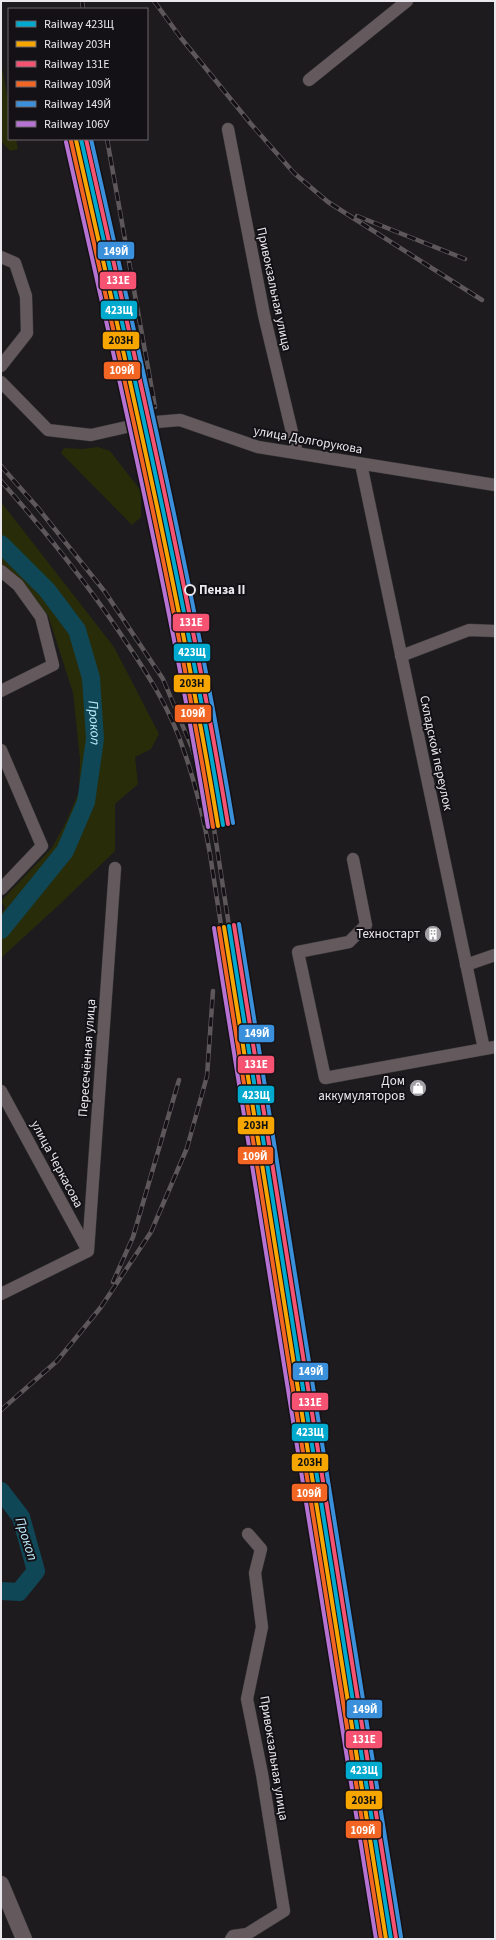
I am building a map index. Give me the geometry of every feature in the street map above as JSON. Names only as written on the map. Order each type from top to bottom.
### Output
[{"type":"main road","points":[[1,1884],[24,1939]]},
{"type":"street","points":[[309,80],[407,1]]},
{"type":"street","name":"Привокзальная улица","points":[[228,129],[264,315],[298,453]]},
{"type":"street","points":[[1,256],[15,263],[26,296],[27,333],[1,366]]},
{"type":"street","name":"улица Долгорукова","points":[[1,382],[48,430],[91,435],[144,423],[180,420],[258,447],[495,486]]},
{"type":"street","name":"Складской переулок","points":[[361,464],[466,964],[489,1048]]},
{"type":"street","points":[[1,571],[18,585],[41,618],[54,665],[1,691]]},
{"type":"street","points":[[401,656],[469,630],[495,631]]},
{"type":"street","points":[[1,750],[42,846],[1,889]]},
{"type":"street","points":[[353,859],[366,925],[349,942],[298,952],[325,1078],[489,1048]]},
{"type":"street","name":"Пересечённая улица","points":[[88,1251],[115,868]]},
{"type":"street","points":[[466,964],[495,955]]},
{"type":"street","name":"улица Черкасова","points":[[1,1091],[88,1251]]},
{"type":"street","points":[[1,1294],[88,1251]]},
{"type":"street","name":"Привокзальная улица","points":[[233,1938],[247,1934],[284,1911],[262,1774],[247,1698],[262,1627],[256,1573],[261,1549],[248,1534]]},
{"type":"green space","points":[[1,63],[8,99],[8,140],[16,140],[18,149],[10,151],[2,142]]},
{"type":"green space","points":[[98,447],[110,451],[141,491],[141,517],[132,525],[61,453],[64,448],[83,449]]},
{"type":"green space","points":[[1,502],[114,647],[159,734],[151,749],[135,757],[138,784],[115,804],[115,851],[1,958],[1,913],[5,908],[1,901],[52,848],[65,824],[79,792],[80,759],[73,693],[48,615],[1,565]]},
{"type":"waterway","name":"Прокоп","points":[[1,544],[47,590],[77,630],[91,678],[95,739],[86,802],[65,851],[1,930]]},
{"type":"waterway","name":"Прокоп","points":[[1,1491],[21,1517],[36,1571],[19,1592],[1,1591]]},
{"type":"railway","points":[[82,1],[83,8]]},
{"type":"railway","points":[[154,1],[181,38],[251,124],[294,173],[328,202],[482,300]]},
{"type":"railway","points":[[107,140],[155,407]]},
{"type":"railway","points":[[357,216],[465,259]]},
{"type":"railway","points":[[1,466],[38,508],[105,592],[163,679],[192,748],[211,809],[229,926]]},
{"type":"railway","points":[[1,481],[66,559],[112,621],[151,681],[179,736],[196,789],[208,841],[259,1171]]},
{"type":"railway","points":[[1,1410],[57,1361],[101,1307],[151,1232],[187,1148],[207,1076],[213,991]]},
{"type":"railway","points":[[113,1282],[133,1237],[179,1080]]},
{"type":"rail line","name":"203Н","points":[[76,140],[170,568],[218,826]]},
{"type":"rail line","name":"423Щ","points":[[81,140],[175,567],[223,825]]},
{"type":"rail line","name":"131Е","points":[[86,140],[180,566],[228,824]]},
{"type":"rail line","name":"149Й","points":[[91,140],[185,566],[233,823]]},
{"type":"rail line","name":"109Й","points":[[71,141],[165,569],[213,827]]},
{"type":"rail line","name":"106У","points":[[66,142],[160,569],[208,827]]},
{"type":"rail line","name":"149Й","points":[[239,924],[401,1937]]},
{"type":"rail line","name":"131Е","points":[[234,925],[396,1938]]},
{"type":"rail line","name":"423Щ","points":[[229,926],[391,1939]]},
{"type":"rail line","name":"203Н","points":[[224,927],[386,1939]]},
{"type":"rail line","name":"106У","points":[[214,928],[376,1939]]},
{"type":"rail line","name":"109Й","points":[[219,928],[381,1939]]},
{"type":"place","name":"Пенза II","points":[[190,590]]},
{"type":"place","name":"Техностарт","points":[[433,934]]},
{"type":"place","name":"Дом аккумуляторов","points":[[418,1088]]}]
